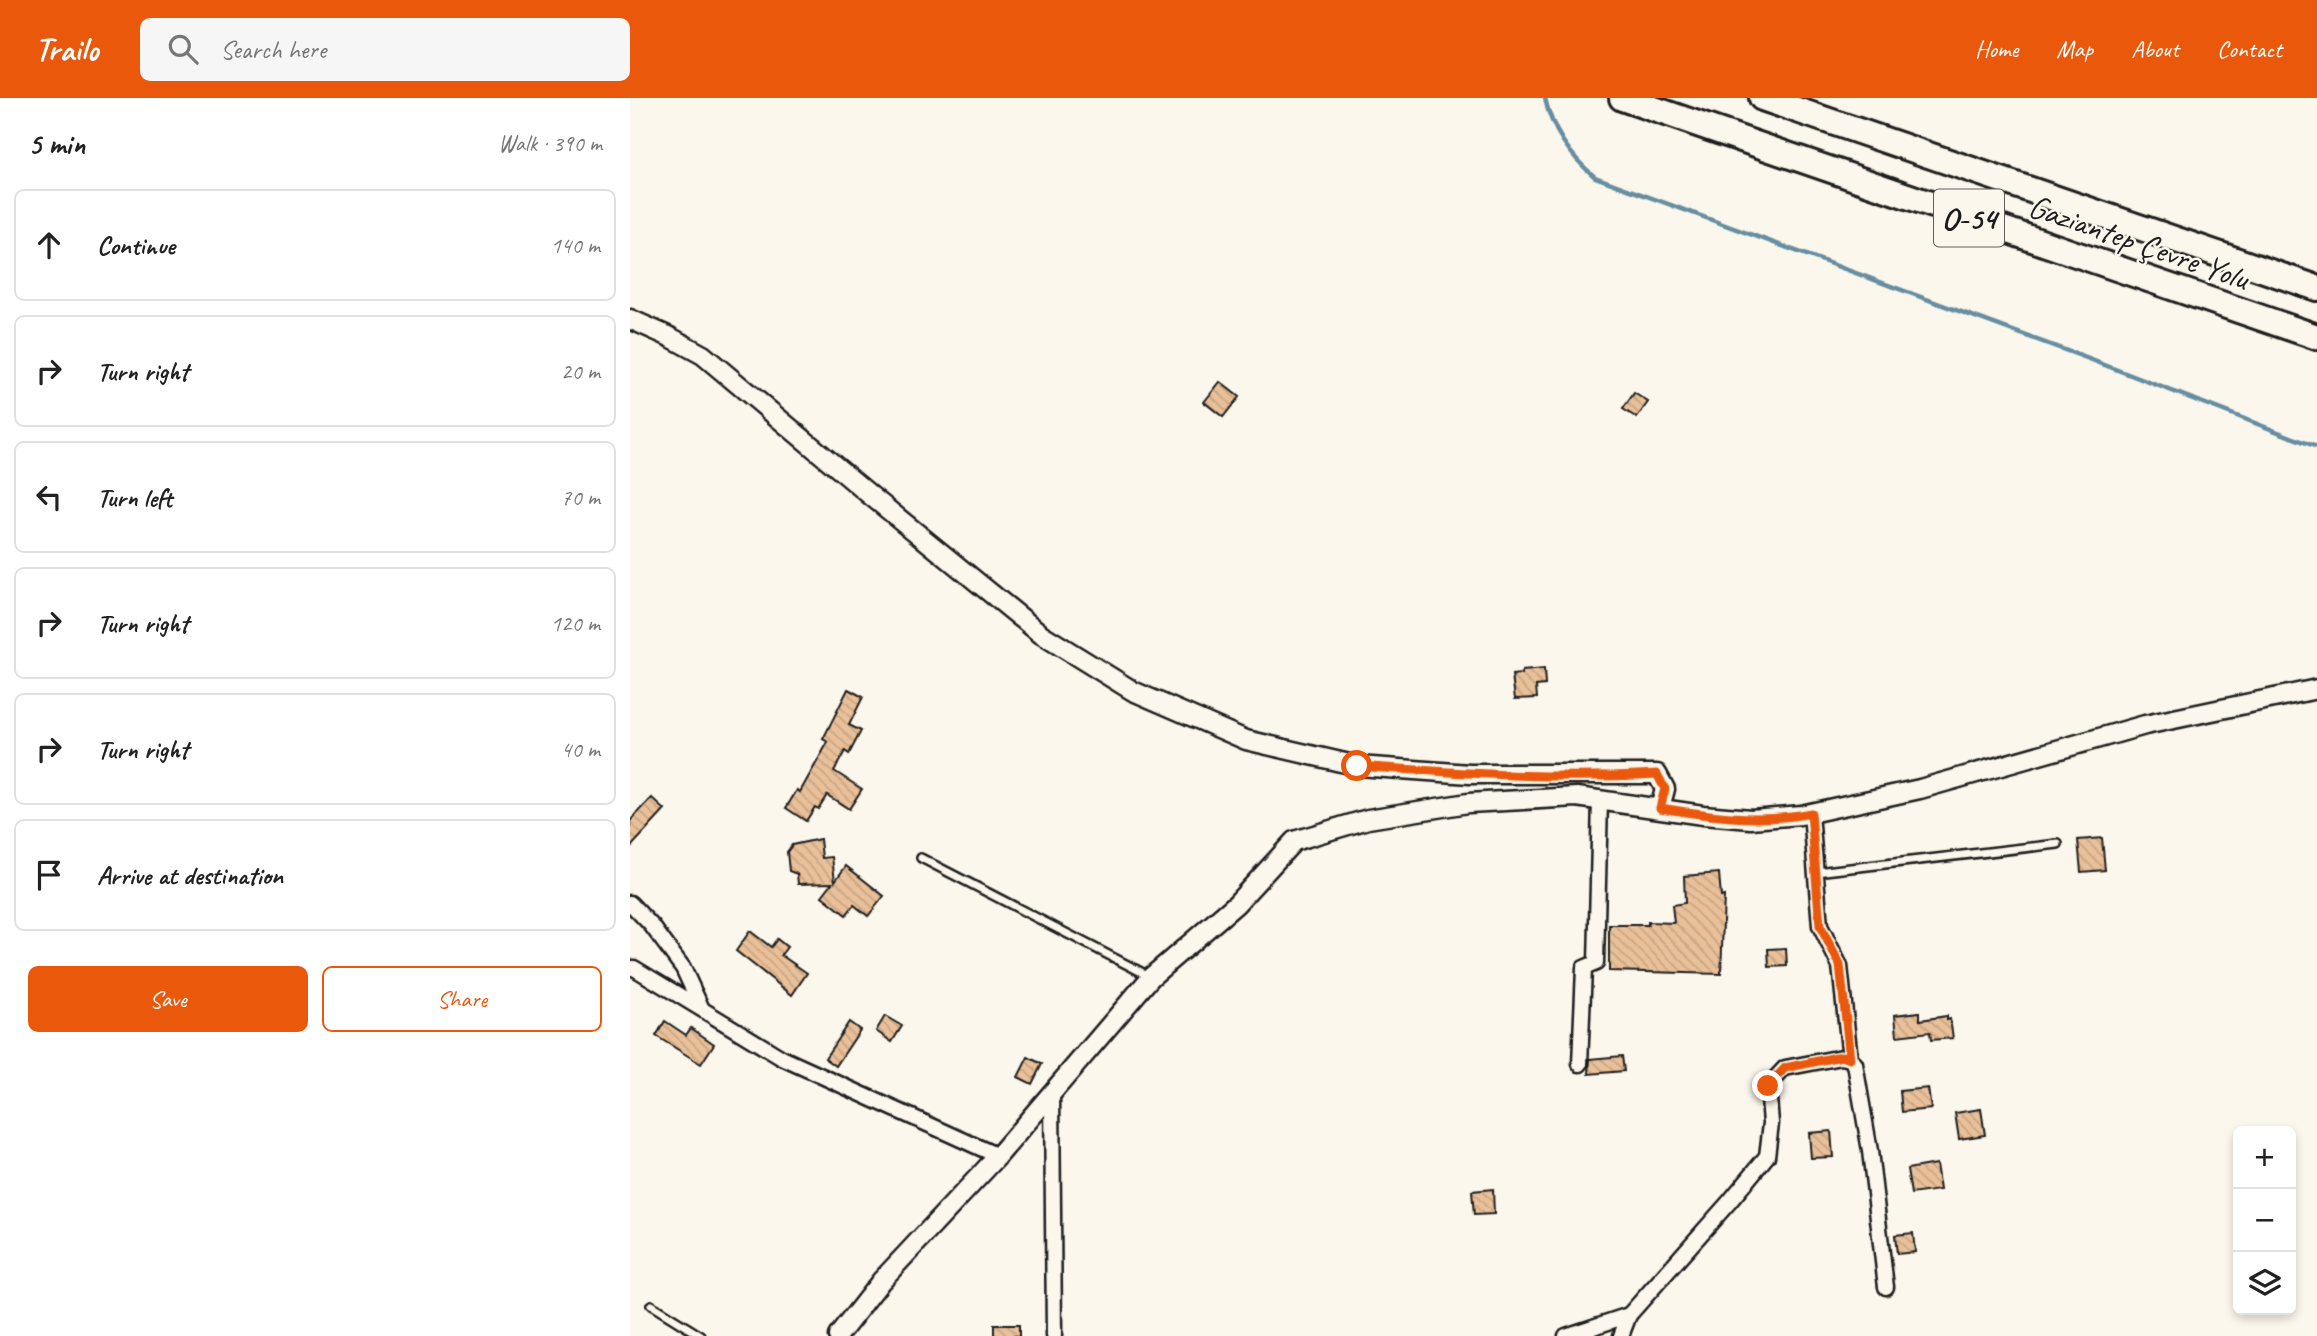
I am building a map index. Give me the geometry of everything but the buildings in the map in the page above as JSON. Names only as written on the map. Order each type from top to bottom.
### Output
[{"type":"highway","name":"Gaziantep Çevre Yolu","points":[[1622,98],[2317,337]]},
{"type":"highway","name":"Gaziantep Çevre Yolu","points":[[1762,98],[2317,288]]},
{"type":"street","points":[[630,319],[703,355],[1041,634],[1133,691],[1246,740],[1357,766],[1470,774],[1657,774],[1665,789],[1660,808]]},
{"type":"street","points":[[838,1336],[881,1281],[998,1156],[1152,977],[1236,904],[1294,841],[1368,818],[1468,803],[1577,797],[1751,819],[1811,813],[1920,789],[2145,725],[2294,693],[2317,691]]},
{"type":"street","points":[[1580,1064],[1584,968],[1596,963],[1600,800]]},
{"type":"street","points":[[1811,813],[1820,926],[1840,965],[1850,1059]]},
{"type":"street","points":[[630,903],[652,926],[683,968],[701,1007]]},
{"type":"street","points":[[630,968],[701,1007],[782,1058],[998,1156]]},
{"type":"street","points":[[1621,1336],[1629,1315],[1767,1156],[1771,1123],[1768,1086],[1785,1068],[1842,1056],[1855,1064],[1870,1151],[1886,1287]]},
{"type":"street","points":[[1052,1091],[1054,1336]]},
{"type":"street","points":[[1566,1336],[1629,1315]]},
{"type":"lane","points":[[1816,872],[2058,844]]},
{"type":"lane","points":[[921,858],[1152,977]]},
{"type":"lane","points":[[651,1305],[701,1336]]},
{"type":"waterway","points":[[1545,98],[1552,121],[1563,142],[1595,177],[2089,359],[2317,447]]},
{"type":"route","points":[[1357,766],[1470,774],[1657,774],[1665,789],[1660,808],[1751,819],[1811,813],[1820,926],[1840,965],[1850,1059],[1842,1056],[1785,1068],[1768,1086]]}]
